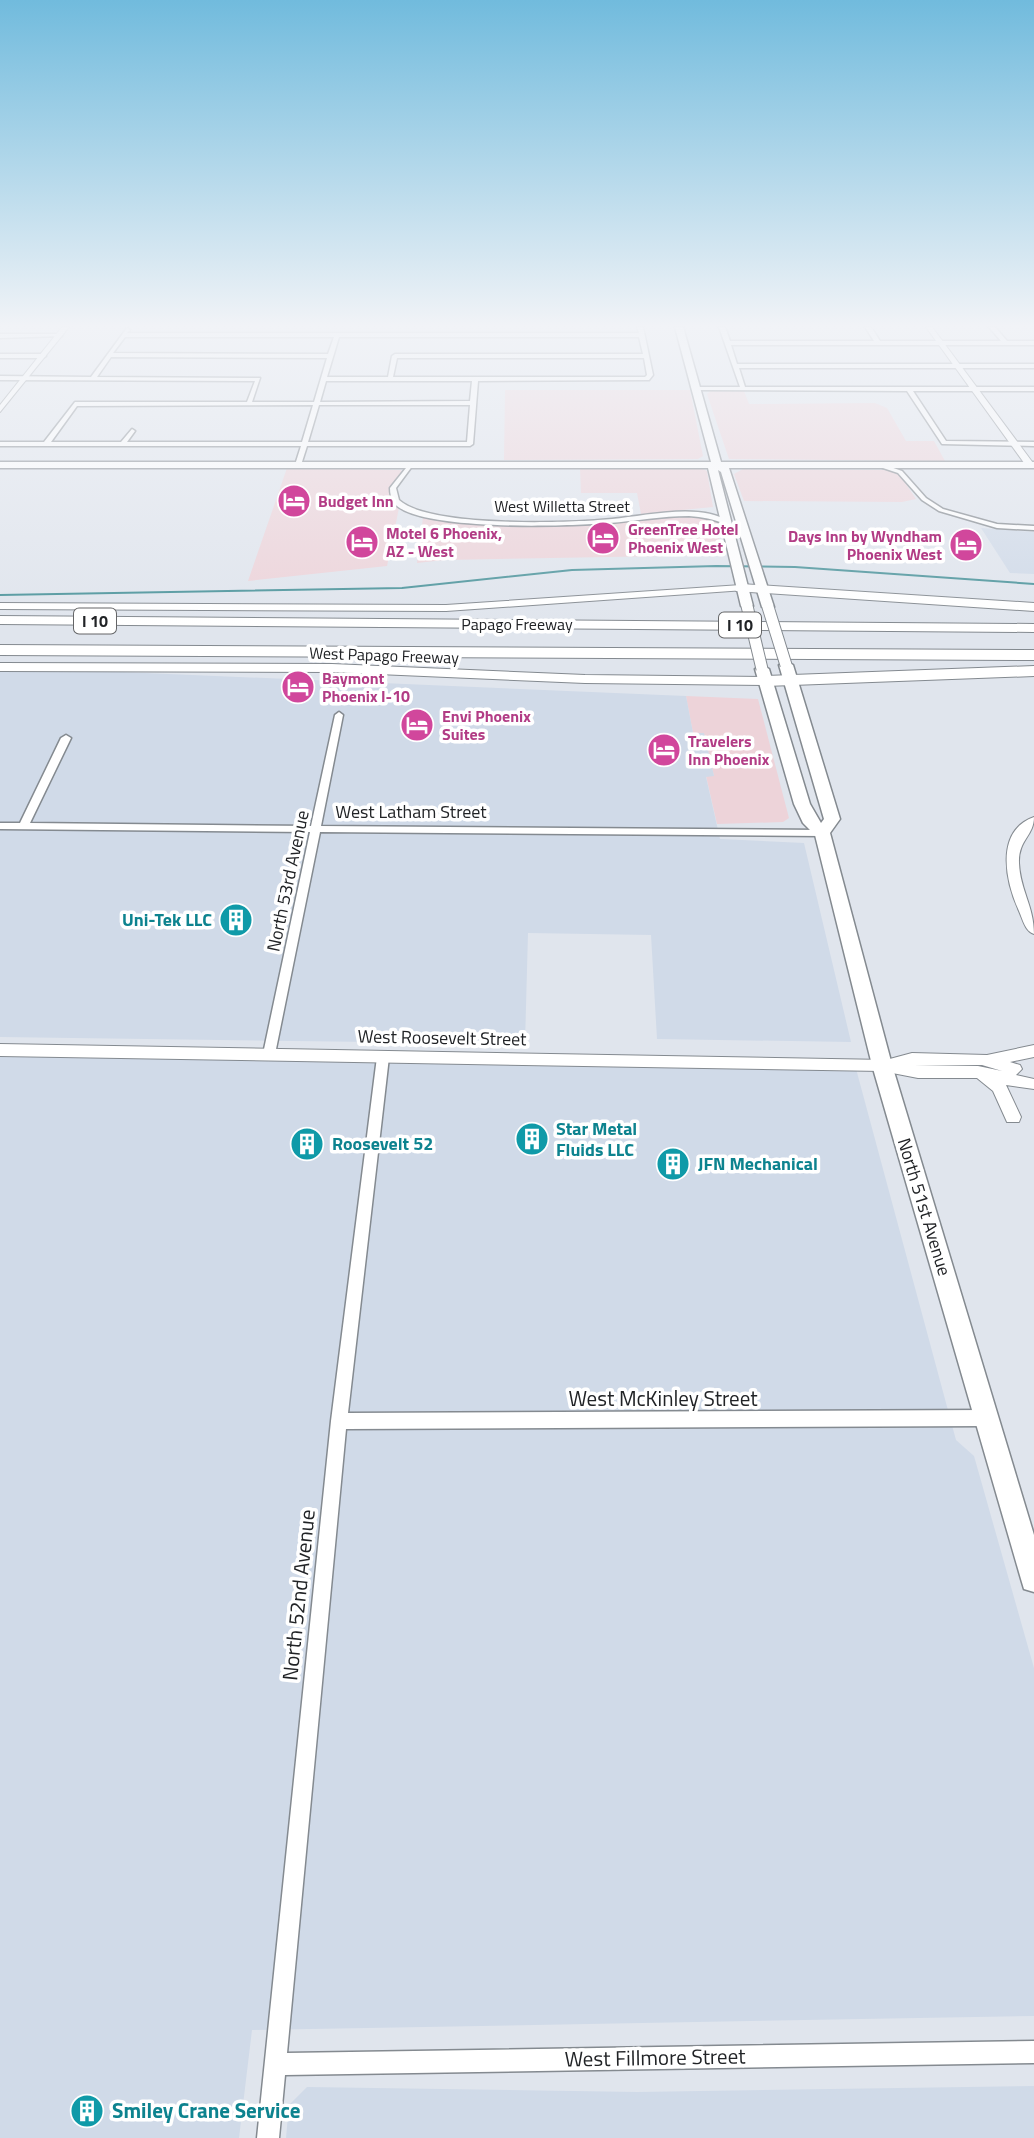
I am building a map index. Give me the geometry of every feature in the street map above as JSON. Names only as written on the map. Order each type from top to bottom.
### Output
[{"type":"highway","points":[[741,588],[1034,607]]},
{"type":"highway","points":[[0,614],[119,615],[191,621]]},
{"type":"highway","name":"Papago Freeway","points":[[0,620],[1034,628]]},
{"type":"highway","points":[[0,631],[309,631],[445,623]]},
{"type":"highway","points":[[0,639],[292,642],[479,652]]},
{"type":"highway","name":"Papago Freeway","points":[[0,652],[60,650],[1034,655]]},
{"type":"highway","points":[[764,675],[1034,671]]},
{"type":"main road","name":"North 51st Avenue","points":[[706,427],[717,465],[726,471],[753,555],[832,818],[822,833]]},
{"type":"main road","points":[[0,465],[1032,465]]},
{"type":"main road","name":"North 51st Avenue","points":[[717,465],[712,470],[764,675],[802,804],[811,823],[822,833],[882,1065],[1034,1580]]},
{"type":"main road","points":[[724,516],[734,515],[740,536],[753,555]]},
{"type":"main road","points":[[0,606],[435,608],[741,588]]},
{"type":"main road","name":"West Papago Freeway","points":[[0,667],[332,668],[585,679],[764,675]]},
{"type":"street","points":[[46,444],[58,427]]},
{"type":"street","points":[[298,465],[310,427]]},
{"type":"street","points":[[0,444],[470,444],[471,427]]},
{"type":"street","points":[[933,427],[944,443],[1034,444]]},
{"type":"street","points":[[1002,427],[1032,465]]},
{"type":"street","points":[[123,444],[132,431]]},
{"type":"street","points":[[216,444],[222,432]]},
{"type":"street","points":[[387,444],[390,432]]},
{"type":"street","name":"West Willetta Street","points":[[410,465],[393,488],[393,496],[419,514],[441,519],[578,522],[697,515],[724,516]]},
{"type":"street","points":[[879,465],[899,471],[924,499],[941,510],[997,526],[1034,528]]},
{"type":"street","points":[[913,485],[913,471],[931,465]]},
{"type":"street","name":"North 53rd Avenue","points":[[270,1054],[339,715]]},
{"type":"street","points":[[24,826],[66,738]]},
{"type":"street","points":[[1034,821],[1018,838],[1011,862],[1014,886],[1034,929]]},
{"type":"street","name":"West Latham Street","points":[[0,826],[822,833]]},
{"type":"street","name":"West Roosevelt Street","points":[[0,1050],[882,1065],[918,1072],[980,1066],[1032,1080]]},
{"type":"street","points":[[1013,1117],[999,1087],[980,1066],[1034,1051]]},
{"type":"street","name":"North 52nd Avenue","points":[[268,2138],[339,1421],[383,1057]]},
{"type":"street","name":"West McKinley Street","points":[[339,1421],[987,1418]]},
{"type":"street","name":"West Fillmore Street","points":[[275,2064],[1034,2052]]},
{"type":"shaded area","points":[[504,427],[697,427],[703,456],[698,459],[504,460]]},
{"type":"shaded area","points":[[718,427],[898,427],[906,441],[934,441],[945,461],[729,459]]},
{"type":"shaded area","points":[[287,468],[401,470],[389,490],[392,501],[399,508],[387,566],[248,581]]},
{"type":"shaded area","points":[[580,468],[703,469],[707,471],[713,507],[641,514],[637,493],[581,493]]},
{"type":"shaded area","points":[[743,469],[888,470],[900,475],[916,499],[902,502],[744,501],[734,474]]},
{"type":"shaded area","points":[[686,517],[715,519],[719,522],[723,555],[444,560],[417,563],[423,518],[567,524]]},
{"type":"shaded area","points":[[981,528],[1034,532],[1034,574],[1010,573]]},
{"type":"shaded area","points":[[75,670],[686,696],[693,733],[704,733],[714,776],[706,777],[720,839],[804,843],[851,1042],[657,1039],[651,935],[528,933],[525,1044],[0,1037],[0,671]]},
{"type":"shaded area","points":[[686,696],[758,699],[789,818],[783,822],[717,824],[706,776],[714,776],[704,734],[693,733]]},
{"type":"shaded area","points":[[0,1055],[855,1065],[956,1440],[974,1456],[1034,1668],[1034,2016],[252,2030],[239,2138],[0,2138]]},
{"type":"shaded area","points":[[1034,2086],[1034,2138],[286,2138],[289,2105],[307,2087],[638,2092]]},
{"type":"waterway","points":[[0,595],[402,588],[572,570],[716,566],[795,567],[1034,584]]},
{"type":"place","name":"Budget Inn","points":[[294,501]]},
{"type":"place","name":"GreenTree Hotel Phoenix West","points":[[603,538]]},
{"type":"place","name":"Motel 6 Phoenix, AZ - West","points":[[362,542]]},
{"type":"place","name":"Days Inn by Wyndham Phoenix West","points":[[966,545]]},
{"type":"place","name":"Baymont Phoenix I-10","points":[[298,687]]},
{"type":"place","name":"Envi Phoenix Suites","points":[[417,725]]},
{"type":"place","name":"Travelers Inn Phoenix","points":[[664,750]]},
{"type":"place","name":"Uni-Tek LLC","points":[[236,920]]},
{"type":"place","name":"Star Metal Fluids LLC","points":[[532,1139]]},
{"type":"place","name":"Roosevelt 52","points":[[307,1144]]},
{"type":"place","name":"JFN Mechanical","points":[[673,1164]]},
{"type":"place","name":"Smiley Crane Service","points":[[87,2111]]}]
